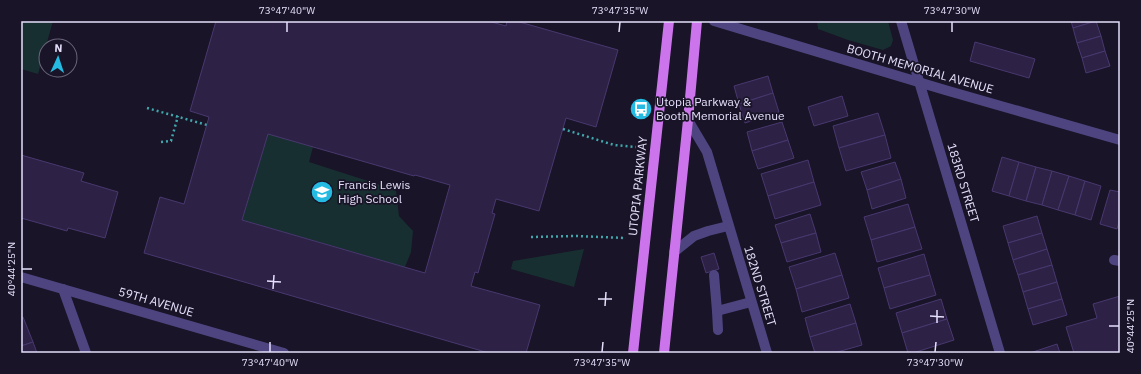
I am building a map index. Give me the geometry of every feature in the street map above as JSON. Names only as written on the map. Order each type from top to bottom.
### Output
[{"type":"main road","name":"UTOPIA PARKWAY","points":[[633,353],[669,21]]},
{"type":"main road","points":[[664,353],[697,21]]},
{"type":"street","name":"BOOTH MEMORIAL AVENUE","points":[[714,21],[920,83],[1120,140]]},
{"type":"street","name":"183RD STREET","points":[[901,21],[1000,353]]},
{"type":"street","name":"182ND STREET","points":[[688,120],[707,152],[767,353]]},
{"type":"street","points":[[674,252],[694,236],[728,226]]},
{"type":"street","points":[[714,276],[718,330]]},
{"type":"street","name":"59TH AVENUE","points":[[21,277],[284,353]]},
{"type":"street","points":[[63,289],[86,353]]},
{"type":"street","points":[[717,311],[751,302]]},
{"type":"path","points":[[147,108],[207,125]]},
{"type":"path","points":[[161,142],[171,141],[178,116]]},
{"type":"path","points":[[563,129],[614,145],[636,147]]},
{"type":"path","points":[[531,237],[576,236],[626,238]]},
{"type":"green space","points":[[21,21],[53,21],[48,38],[38,38],[38,74],[21,69]]},
{"type":"green space","points":[[817,21],[888,21],[893,40],[891,46],[883,50],[848,40],[818,29]]},
{"type":"green space","points":[[268,134],[313,147],[309,162],[396,190],[399,216],[413,231],[411,252],[405,267],[242,220]]},
{"type":"green space","points":[[584,249],[574,287],[511,269],[513,261]]},
{"type":"building","points":[[216,21],[488,21],[506,26],[507,21],[516,21],[618,50],[596,127],[566,118],[539,211],[496,199],[492,213],[495,214],[478,273],[475,272],[471,286],[540,305],[526,353],[489,353],[144,253],[160,197],[184,204],[209,117],[190,111]],"holes":[[[268,134],[414,176],[415,175],[450,185],[425,273],[242,220]]]},
{"type":"building","points":[[1071,21],[1096,21],[1073,28]]},
{"type":"building","points":[[1096,21],[1101,36],[1077,43],[1073,28]]},
{"type":"building","points":[[1101,36],[1105,51],[1082,58],[1077,43]]},
{"type":"building","points":[[975,42],[1035,59],[1029,78],[970,61]]},
{"type":"building","points":[[1105,51],[1110,66],[1086,73],[1082,58]]},
{"type":"building","points":[[768,76],[773,93],[739,104],[734,86]]},
{"type":"building","points":[[773,93],[779,112],[745,123],[739,104]]},
{"type":"building","points":[[842,96],[848,116],[814,126],[808,107]]},
{"type":"building","points":[[878,113],[885,135],[839,148],[833,126]]},
{"type":"building","points":[[782,122],[788,140],[752,151],[747,132]]},
{"type":"building","points":[[885,135],[891,158],[846,171],[839,148]]},
{"type":"building","points":[[788,140],[794,158],[758,169],[752,151]]},
{"type":"building","points":[[21,155],[84,173],[81,181],[118,192],[105,238],[68,228],[67,231],[21,218]]},
{"type":"building","points":[[1002,157],[1019,162],[1009,196],[992,191]]},
{"type":"building","points":[[808,160],[814,182],[768,196],[761,174]]},
{"type":"building","points":[[895,162],[901,179],[867,190],[861,172]]},
{"type":"building","points":[[1019,162],[1036,167],[1026,201],[1009,196]]},
{"type":"building","points":[[1036,167],[1052,171],[1042,205],[1026,201]]},
{"type":"building","points":[[1052,171],[1069,176],[1058,210],[1042,205]]},
{"type":"building","points":[[1069,176],[1085,181],[1075,215],[1058,210]]},
{"type":"building","points":[[901,179],[906,198],[872,209],[867,190]]},
{"type":"building","points":[[1085,181],[1101,186],[1091,220],[1075,215]]},
{"type":"building","points":[[814,182],[821,205],[775,219],[768,196]]},
{"type":"building","points":[[1110,190],[1120,192],[1120,219],[1117,229],[1100,224]]},
{"type":"building","points":[[908,204],[915,227],[871,240],[864,217]]},
{"type":"building","points":[[810,214],[816,233],[781,243],[775,225]]},
{"type":"building","points":[[1037,216],[1042,233],[1008,243],[1003,226]]},
{"type":"building","points":[[915,227],[922,249],[877,262],[871,240]]},
{"type":"building","points":[[816,233],[821,252],[787,262],[781,243]]},
{"type":"building","points":[[1042,233],[1047,249],[1013,260],[1008,243]]},
{"type":"building","points":[[1047,249],[1052,265],[1018,275],[1013,260]]},
{"type":"building","points":[[714,253],[719,269],[706,273],[701,257]]},
{"type":"building","points":[[835,253],[842,275],[796,289],[789,267]]},
{"type":"building","points":[[924,254],[930,275],[884,288],[878,268]]},
{"type":"building","points":[[1052,265],[1057,282],[1023,292],[1018,275]]},
{"type":"building","points":[[842,275],[849,298],[802,312],[796,289]]},
{"type":"building","points":[[930,275],[936,295],[890,309],[884,288]]},
{"type":"building","points":[[1057,282],[1062,299],[1028,309],[1023,292]]},
{"type":"building","points":[[1120,296],[1120,353],[1074,353],[1066,327],[1097,318],[1093,304]]},
{"type":"building","points":[[941,299],[947,319],[902,333],[896,313]]},
{"type":"building","points":[[1062,299],[1067,315],[1033,325],[1028,309]]},
{"type":"building","points":[[850,304],[856,323],[810,337],[805,318]]},
{"type":"building","points":[[23,317],[33,342],[21,346],[21,318]]},
{"type":"building","points":[[947,319],[954,340],[913,353],[908,353],[902,333]]},
{"type":"building","points":[[856,323],[862,345],[834,353],[815,353],[810,337]]},
{"type":"building","points":[[33,342],[37,353],[21,353],[21,346]]},
{"type":"building","points":[[1057,344],[1060,353],[1030,353]]},
{"type":"place","name":"Utopia Parkway & Booth Memorial Avenue","points":[[641,109]]},
{"type":"place","name":"Francis Lewis High School","points":[[322,192]]}]
